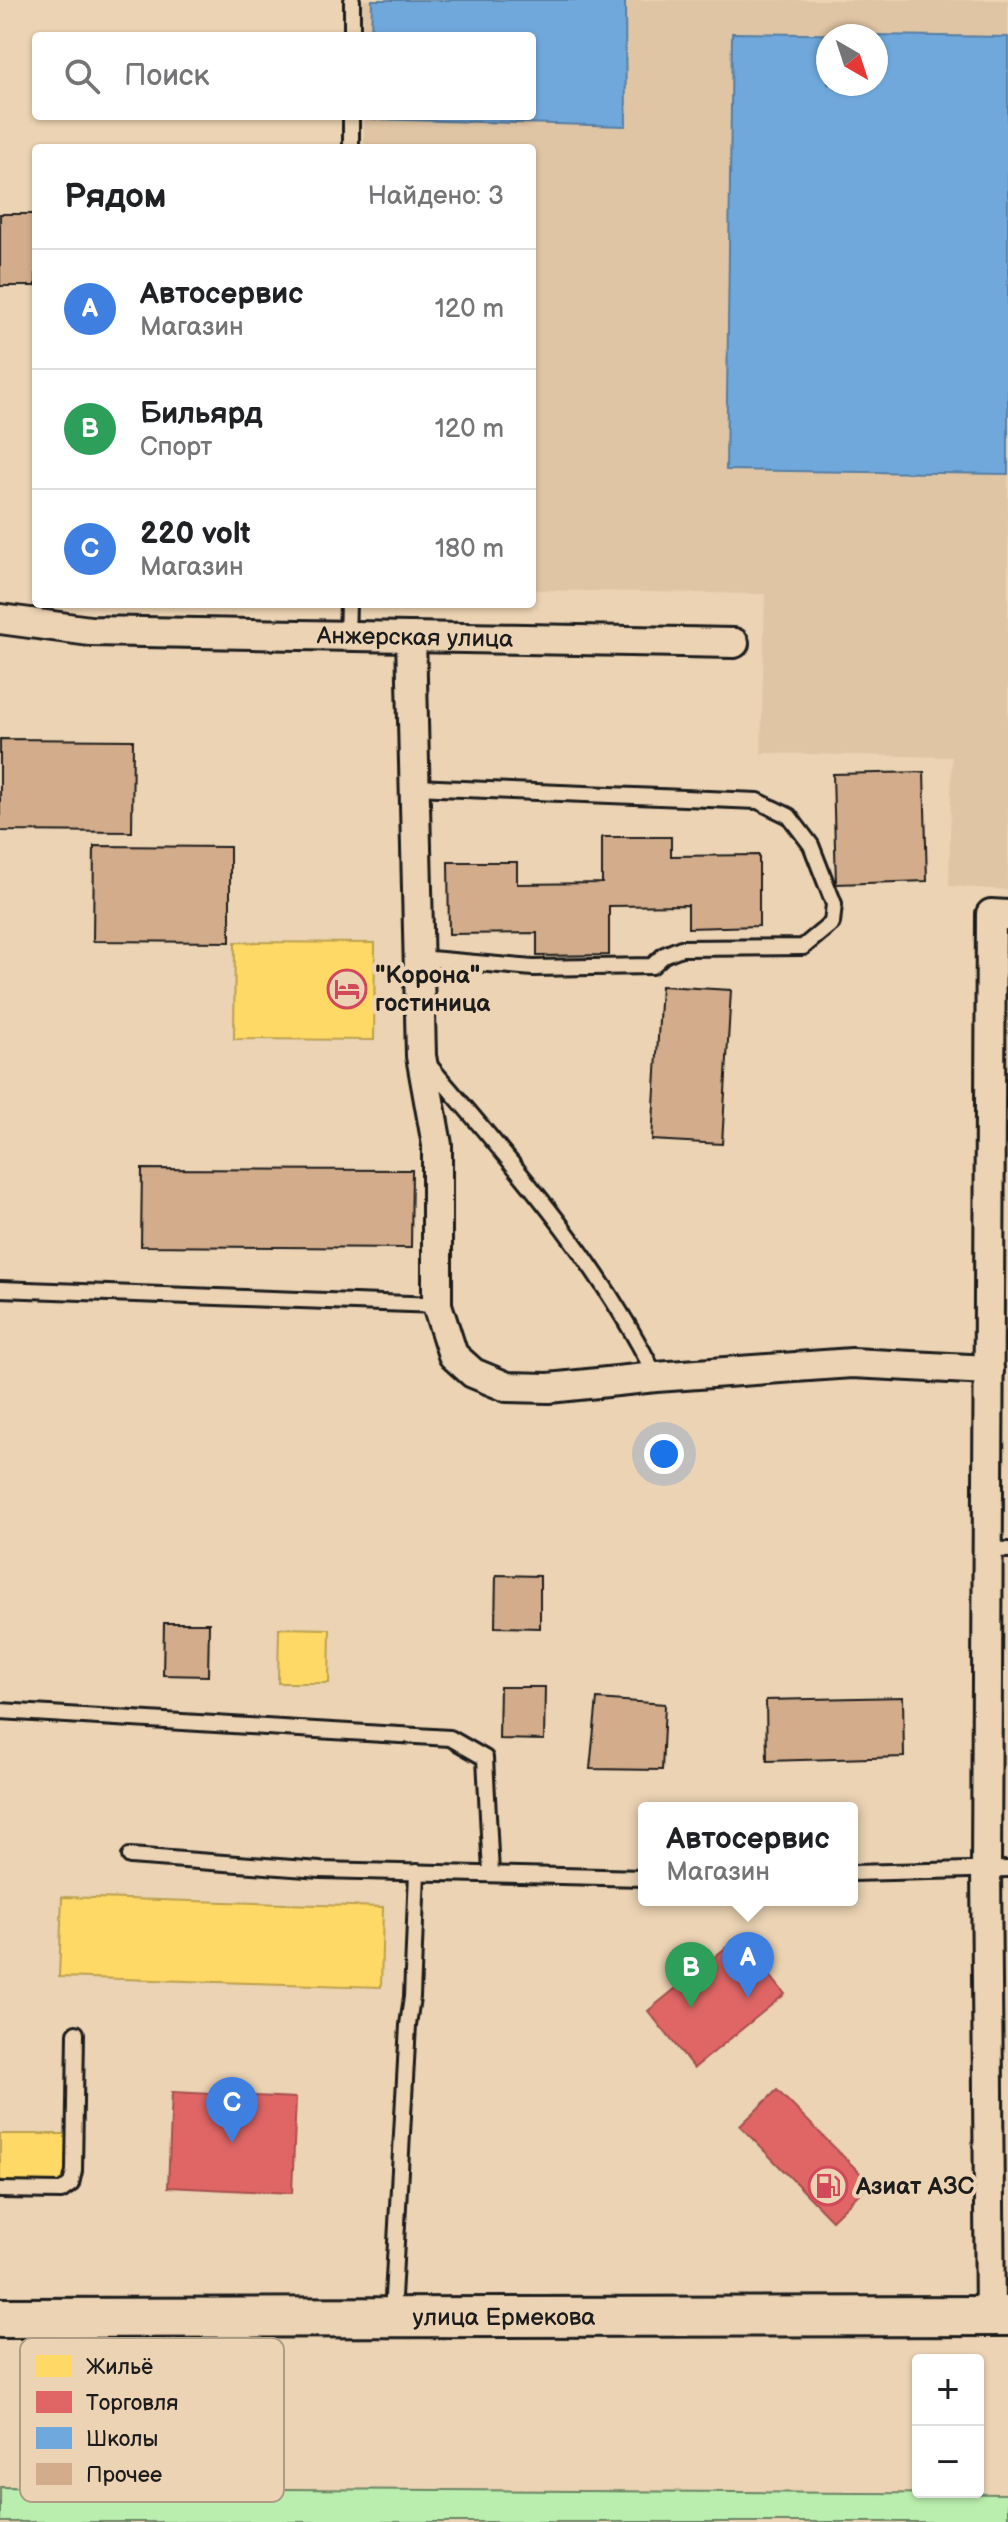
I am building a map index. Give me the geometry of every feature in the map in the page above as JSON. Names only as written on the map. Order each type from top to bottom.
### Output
[{"type":"main road","name":"улица Ермекова","points":[[0,2318],[999,2315]]},
{"type":"street","name":"Анжерская улица","points":[[0,619],[90,631],[734,643]]},
{"type":"street","points":[[411,637],[421,1056],[437,1145],[437,1305],[453,1355],[473,1373],[507,1387],[549,1388],[852,1363],[989,1370]]},
{"type":"street","points":[[999,2315],[998,1549],[989,1370],[999,1311],[1000,914]]},
{"type":"lane","points":[[352,0],[352,32]]},
{"type":"lane","points":[[351,120],[351,144]]},
{"type":"lane","points":[[347,636],[348,608]]},
{"type":"lane","points":[[414,787],[758,801],[789,816],[811,845],[834,904],[832,923],[803,947],[681,948],[664,955],[652,966],[533,968],[419,958]]},
{"type":"lane","points":[[421,1056],[518,1170],[594,1268],[640,1343],[656,1377]]},
{"type":"lane","points":[[0,1289],[437,1305]]},
{"type":"lane","points":[[0,1711],[450,1738],[485,1758],[491,1873]]},
{"type":"lane","points":[[130,1856],[320,1870],[638,1878]]},
{"type":"lane","points":[[858,1873],[997,1869]]},
{"type":"lane","points":[[392,2316],[417,1872]]},
{"type":"lane","points":[[0,2190],[61,2191],[71,2184],[74,2171],[76,2033]]},
{"type":"shaded area","points":[[363,0],[1008,0],[1008,890],[949,886],[952,757],[761,753],[765,594],[536,590],[536,144],[364,144],[364,120],[536,120],[536,32],[363,32]]},
{"type":"green space","points":[[0,2487],[20,2487],[20,2502],[284,2502],[284,2489],[912,2493],[912,2498],[984,2498],[984,2494],[1008,2494],[1008,2522],[0,2522]]},
{"type":"building: Жильё","points":[[235,942],[375,943],[374,1040],[234,1039]]},
{"type":"building: Жильё","points":[[279,1628],[330,1629],[329,1683],[278,1683]]},
{"type":"building: Жильё","points":[[62,1897],[383,1907],[381,1987],[59,1977]]},
{"type":"building: Жильё","points":[[0,2134],[66,2134],[66,2186],[0,2186]]},
{"type":"building: Торговля","points":[[739,1937],[785,1994],[694,2068],[648,2011]]},
{"type":"building: Торговля","points":[[777,2090],[870,2183],[832,2220],[740,2126]]},
{"type":"building: Торговля","points":[[172,2092],[296,2098],[292,2193],[168,2187]]},
{"type":"building: Школы","points":[[372,0],[625,0],[626,126],[407,120],[536,120],[536,32],[371,32]]},
{"type":"building: Школы","points":[[732,33],[816,34],[816,96],[888,96],[888,35],[1008,37],[1008,474],[726,470]]},
{"type":"building: Прочее","points":[[0,214],[32,214],[32,286],[0,286]]},
{"type":"building: Прочее","points":[[0,739],[133,740],[132,832],[0,831]]},
{"type":"building: Прочее","points":[[924,772],[927,881],[836,884],[833,774]]},
{"type":"building: Прочее","points":[[602,837],[671,837],[671,856],[759,855],[759,926],[688,928],[688,905],[609,906],[609,955],[537,956],[537,933],[449,934],[448,862],[517,862],[517,884],[602,883]]},
{"type":"building: Прочее","points":[[94,846],[230,847],[230,942],[93,941]]},
{"type":"building: Прочее","points":[[661,986],[731,990],[722,1144],[652,1140]]},
{"type":"building: Прочее","points":[[142,1169],[412,1170],[411,1248],[141,1246]]},
{"type":"building: Прочее","points":[[496,1575],[540,1576],[540,1628],[495,1627]]},
{"type":"building: Прочее","points":[[164,1623],[209,1623],[208,1676],[163,1675]]},
{"type":"building: Прочее","points":[[500,1687],[545,1687],[544,1740],[499,1739]]},
{"type":"building: Прочее","points":[[903,1697],[904,1757],[767,1761],[766,1700]]},
{"type":"building: Прочее","points":[[597,1699],[665,1704],[662,1770],[590,1769]]},
{"type":"place","name":"\"Корона\" гостиница","points":[[347,989]]},
{"type":"place","name":"Автосервис","points":[[748,1998]]},
{"type":"place","name":"Бильярд","points":[[691,2008]]},
{"type":"place","name":"220 volt","points":[[232,2143]]},
{"type":"place","name":"Азиат АЗС","points":[[828,2186]]}]
